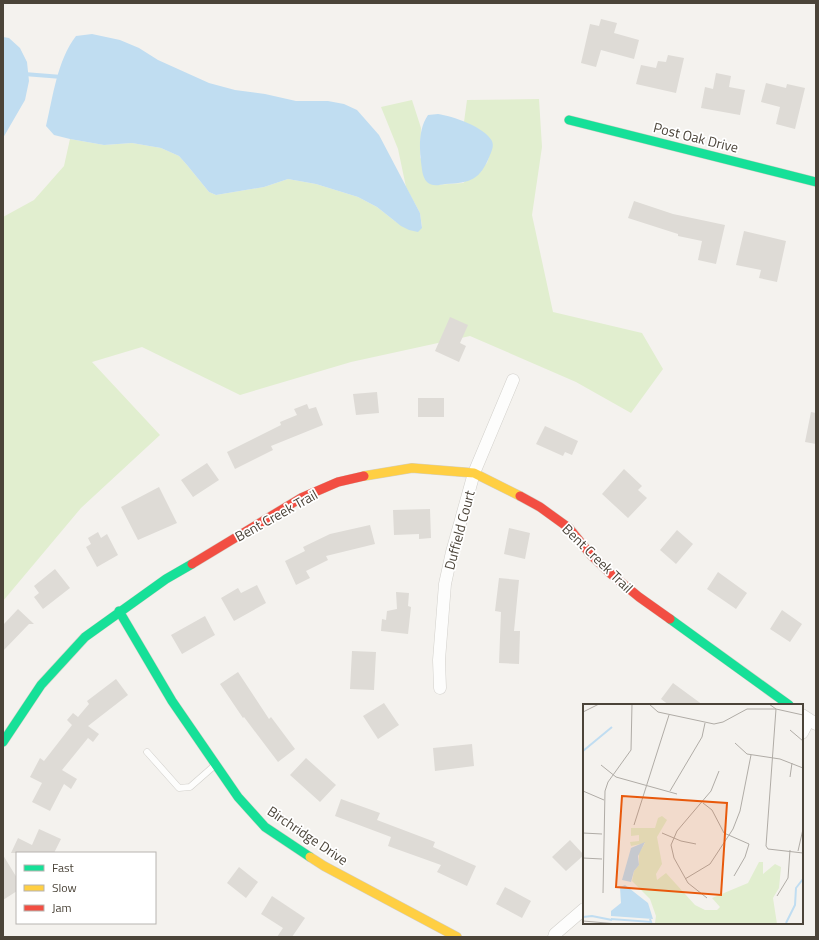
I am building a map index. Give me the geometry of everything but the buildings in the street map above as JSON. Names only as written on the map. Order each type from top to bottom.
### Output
[{"type":"street","name":"Post Oak Drive","points":[[569,120],[816,182]]},
{"type":"street","name":"Duffield Court","points":[[440,688],[439,660],[445,584],[452,552],[474,473],[513,380]]},
{"type":"street","name":"Bent Creek Trail","points":[[3,742],[41,685],[85,637],[119,611],[166,579],[301,498],[338,482],[377,473],[412,468],[474,473],[540,506],[569,528],[591,555],[639,597],[788,704]]},
{"type":"street","name":"Birchridge Drive","points":[[119,611],[172,701],[215,765],[238,798],[265,827],[324,866],[457,937]]},
{"type":"street","points":[[803,731],[809,720]]},
{"type":"street","points":[[554,937],[555,934],[583,910]]},
{"type":"lane","points":[[147,752],[179,788],[190,787],[215,765]]},
{"type":"green space","points":[[539,99],[542,147],[532,215],[553,312],[642,333],[663,369],[631,413],[576,382],[470,336],[351,362],[240,395],[142,347],[92,362],[160,435],[81,508],[3,601],[3,217],[34,200],[64,166],[70,139],[104,145],[132,143],[161,148],[179,156],[209,192],[216,195],[264,187],[288,179],[316,184],[358,197],[377,207],[396,222],[422,227],[420,213],[406,187],[398,149],[381,107],[412,100],[421,128],[420,157],[434,185],[463,183],[487,163],[489,157],[480,130],[464,122],[467,100]]},
{"type":"water","points":[[92,34],[120,40],[139,48],[158,60],[209,83],[235,90],[265,94],[296,101],[328,101],[344,104],[357,110],[379,135],[420,213],[422,228],[418,232],[409,230],[401,226],[377,207],[358,197],[316,184],[288,179],[264,187],[216,195],[209,192],[179,156],[161,148],[132,143],[104,145],[54,135],[46,126],[64,57],[76,36]]},
{"type":"water","points":[[3,37],[9,38],[20,48],[27,62],[29,81],[25,100],[3,138]]},
{"type":"water","points":[[438,114],[451,117],[476,127],[483,131],[492,141],[493,145],[490,155],[482,170],[474,178],[462,183],[436,185],[431,185],[425,180],[422,172],[420,156],[421,131],[428,115]]},
{"type":"waterway","points":[[24,74],[62,77]]},
{"type":"traffic: fast","points":[[569,120],[816,182]]},
{"type":"traffic: fast","points":[[3,742],[41,685],[85,637],[166,579],[192,564]]},
{"type":"traffic: fast","points":[[119,611],[172,701],[238,797],[265,827],[310,857]]},
{"type":"traffic: fast","points":[[670,619],[788,704]]},
{"type":"traffic: slow","points":[[364,476],[412,468],[474,473],[520,496]]},
{"type":"traffic: slow","points":[[310,857],[324,866],[457,937]]},
{"type":"traffic: jam","points":[[192,564],[301,498],[338,482],[364,476]]},
{"type":"traffic: jam","points":[[520,496],[540,507],[569,528],[591,555],[611,574],[639,597],[670,619]]}]
